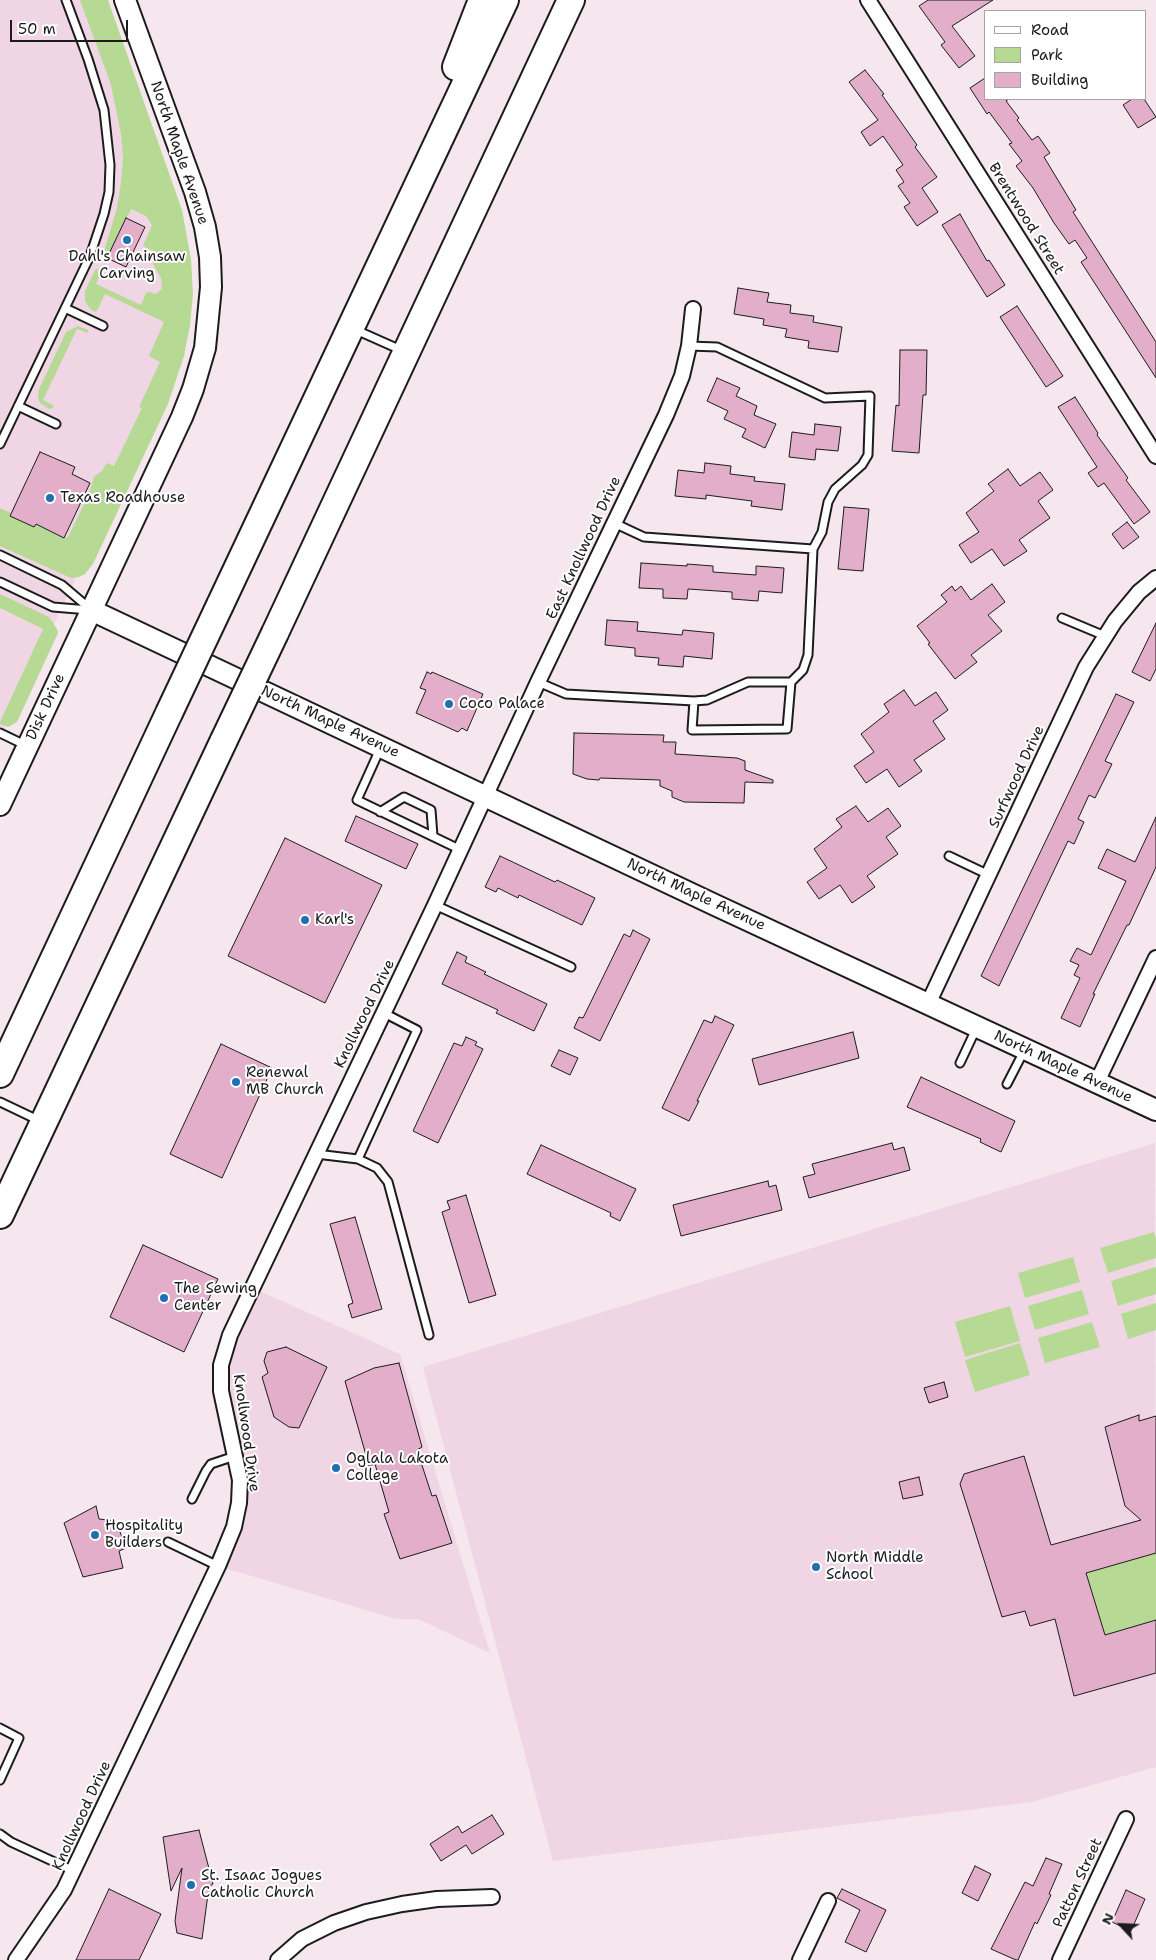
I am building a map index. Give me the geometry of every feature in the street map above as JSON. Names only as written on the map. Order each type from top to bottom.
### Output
[{"type":"highway","points":[[388,250],[482,0]]},
{"type":"highway","points":[[0,1074],[505,0]]},
{"type":"highway","points":[[0,1215],[275,634],[571,0]]},
{"type":"highway","points":[[484,188],[591,0]]},
{"type":"street","name":"North Maple Avenue","points":[[125,0],[195,192],[205,227],[210,257],[211,287],[205,348],[193,389],[182,417],[91,610],[1156,1110]]},
{"type":"street","name":"Brentwood Street","points":[[868,0],[1156,456]]},
{"type":"street","name":"East Knollwood Drive","points":[[486,796],[538,682],[666,415],[682,376],[689,346],[693,309]]},
{"type":"street","name":"Surfwood Drive","points":[[928,1004],[1086,667],[1115,621],[1139,592],[1156,578]]},
{"type":"street","name":"Disk Drive","points":[[0,805],[91,610]]},
{"type":"street","name":"Knollwood Drive","points":[[16,1960],[64,1890],[74,1871],[218,1566],[234,1527],[240,1503],[240,1480],[222,1391],[221,1365],[230,1334],[486,796]]},
{"type":"street","points":[[1097,1082],[1156,958]]},
{"type":"street","name":"Patton Street","points":[[1060,1960],[1126,1819]]},
{"type":"street","points":[[278,1960],[302,1939],[366,1912],[437,1899],[492,1897]]},
{"type":"street","points":[[800,1960],[828,1901]]},
{"type":"lane","points":[[0,444],[90,256],[99,232],[109,192],[110,165],[104,110],[88,59],[66,0]]},
{"type":"lane","points":[[65,308],[102,326]]},
{"type":"lane","points":[[351,327],[407,353]]},
{"type":"lane","points":[[689,346],[716,347],[826,398],[870,396],[868,455],[862,465],[832,495],[828,502],[822,532],[813,548],[808,655],[803,670],[791,682],[787,729],[692,730],[694,701]]},
{"type":"lane","points":[[18,406],[56,424]]},
{"type":"lane","points":[[614,522],[644,537],[813,548]]},
{"type":"lane","points":[[0,555],[62,584],[91,610]]},
{"type":"lane","points":[[0,582],[53,607],[91,610]]},
{"type":"lane","points":[[1062,618],[1105,636]]},
{"type":"lane","points":[[538,682],[566,694],[694,701],[707,700],[748,682],[791,682]]},
{"type":"lane","points":[[0,733],[27,746]]},
{"type":"lane","points":[[381,746],[357,800],[461,850]]},
{"type":"lane","points":[[380,812],[404,797],[431,810],[433,836]]},
{"type":"lane","points":[[949,856],[989,875]]},
{"type":"lane","points":[[435,905],[571,967]]},
{"type":"lane","points":[[358,1159],[417,1030],[384,1013]]},
{"type":"lane","points":[[960,1063],[977,1026]]},
{"type":"lane","points":[[1007,1084],[1025,1048]]},
{"type":"lane","points":[[0,1102],[43,1122]]},
{"type":"lane","points":[[316,1154],[358,1159],[377,1168],[388,1182],[428,1335]]},
{"type":"lane","points":[[192,1499],[211,1464],[235,1456]]},
{"type":"lane","points":[[168,1542],[218,1566]]},
{"type":"lane","points":[[0,1728],[19,1738],[0,1780]]},
{"type":"lane","points":[[0,1834],[11,1842],[74,1871]]},
{"type":"shaded area","points":[[0,0],[96,0],[181,317],[83,563],[0,739]]},
{"type":"shaded area","name":"North Middle School","points":[[1155,1143],[1156,1767],[1032,1802],[553,1861],[423,1367]]},
{"type":"shaded area","name":"Oglala Lakota College","points":[[253,1288],[400,1354],[490,1653],[418,1619],[396,1619],[218,1566],[239,1503],[221,1365]]},
{"type":"green space","points":[[80,0],[108,0],[182,210],[191,259],[193,294],[184,356],[168,404],[93,564],[85,574],[71,578],[0,546],[0,508],[11,513],[10,516],[34,527],[36,524],[64,538],[68,537],[89,494],[94,477],[102,471],[107,463],[114,466],[142,408],[139,407],[160,362],[149,356],[164,322],[105,294],[95,312],[90,309],[85,301],[85,291],[97,269],[102,271],[96,284],[141,305],[146,293],[156,294],[162,289],[161,278],[153,264],[157,255],[143,246],[152,225],[146,216],[131,209],[110,253],[104,251],[117,208],[121,182],[123,159],[121,134],[111,85]]},
{"type":"green space","points":[[78,326],[88,330],[88,333],[77,329],[43,400],[53,405],[53,408],[49,409],[40,403],[38,397],[39,389],[66,332]]},
{"type":"green space","points":[[0,594],[49,617],[58,633],[17,722],[8,727],[0,724],[0,722],[43,629],[0,608]]},
{"type":"green space","points":[[1154,1232],[1156,1238],[1156,1258],[1108,1273],[1100,1248]]},
{"type":"green space","points":[[1073,1257],[1080,1282],[1025,1298],[1018,1273]]},
{"type":"green space","points":[[1156,1267],[1156,1294],[1118,1306],[1111,1281]]},
{"type":"green space","points":[[1082,1290],[1089,1314],[1035,1330],[1028,1306]]},
{"type":"green space","points":[[1156,1303],[1156,1330],[1128,1339],[1121,1314]]},
{"type":"green space","points":[[1010,1306],[1020,1341],[965,1357],[955,1322]]},
{"type":"green space","points":[[1092,1322],[1100,1347],[1045,1363],[1038,1338]]},
{"type":"green space","points":[[1020,1343],[1030,1375],[975,1392],[965,1360]]},
{"type":"green space","points":[[1156,1553],[1156,1620],[1105,1635],[1086,1573]]},
{"type":"building","points":[[928,0],[993,0],[952,26],[975,56],[959,68],[941,45],[945,42],[919,6]]},
{"type":"building","points":[[865,70],[884,94],[882,95],[917,145],[915,147],[937,177],[922,188],[938,212],[917,226],[904,207],[910,203],[898,186],[904,182],[896,170],[903,165],[883,136],[870,146],[861,132],[878,120],[849,82]]},
{"type":"building","points":[[984,79],[984,100],[1008,100],[1006,101],[1019,118],[1017,120],[1032,140],[1038,136],[1050,153],[1044,157],[1076,210],[1073,212],[1156,342],[1156,378],[1081,262],[1087,258],[1075,240],[1069,244],[1054,223],[1033,188],[1016,166],[1022,161],[1009,144],[1012,143],[989,112],[987,114],[970,88]]},
{"type":"building","points":[[1130,100],[1145,100],[1156,117],[1138,128],[1123,105]]},
{"type":"building","points":[[960,214],[987,261],[989,260],[1005,285],[987,297],[942,225]]},
{"type":"building","name":"Dahl's Chainsaw Carving","points":[[126,218],[145,227],[126,267],[107,258]]},
{"type":"building","points":[[738,288],[769,293],[767,302],[791,305],[790,313],[814,316],[813,322],[842,327],[838,352],[808,348],[809,341],[785,337],[787,329],[763,325],[764,319],[734,314]]},
{"type":"building","points":[[1017,306],[1063,376],[1046,387],[1000,317]]},
{"type":"building","points":[[900,350],[927,350],[926,395],[923,395],[919,453],[892,451],[896,405],[899,406]]},
{"type":"building","points":[[717,378],[740,388],[736,396],[757,406],[754,415],[776,424],[765,448],[742,437],[746,429],[724,419],[728,411],[707,401]]},
{"type":"building","points":[[1075,397],[1098,433],[1097,435],[1128,478],[1126,480],[1150,512],[1134,524],[1104,483],[1098,487],[1088,473],[1097,467],[1058,407]]},
{"type":"building","points":[[815,424],[841,427],[838,451],[816,449],[815,460],[789,457],[792,432],[814,435]]},
{"type":"building","name":"Texas Roadhouse","points":[[40,452],[75,467],[72,474],[90,483],[64,538],[36,524],[34,527],[10,516]]},
{"type":"building","points":[[705,463],[731,466],[730,474],[755,477],[754,481],[785,484],[782,510],[751,506],[752,501],[706,495],[706,499],[675,496],[678,470],[704,473]]},
{"type":"building","points":[[1008,469],[1020,486],[1040,472],[1053,490],[1038,501],[1050,518],[1019,540],[1027,551],[1004,566],[992,549],[971,563],[959,545],[979,532],[966,513],[994,491],[988,484]]},
{"type":"building","points":[[844,507],[869,509],[863,571],[838,569]]},
{"type":"building","points":[[1127,522],[1139,537],[1123,549],[1112,534]]},
{"type":"building","points":[[641,563],[713,566],[713,572],[756,575],[756,566],[784,568],[782,593],[759,591],[758,601],[732,599],[732,592],[688,589],[687,599],[663,598],[663,589],[639,588]]},
{"type":"building","points":[[992,584],[1005,602],[988,615],[1002,631],[971,655],[977,662],[955,679],[928,644],[930,643],[917,626],[947,602],[941,595],[952,586],[955,591],[961,586],[971,600]]},
{"type":"building","points":[[607,620],[638,622],[637,631],[682,635],[683,630],[714,633],[712,659],[684,656],[683,667],[658,665],[659,658],[635,656],[635,648],[605,645]]},
{"type":"building","points":[[1156,623],[1156,669],[1150,681],[1132,672]]},
{"type":"building","name":"Coco Palace","points":[[427,672],[431,674],[432,672],[483,694],[467,731],[462,728],[458,732],[416,713],[426,690],[420,688]]},
{"type":"building","points":[[904,690],[915,706],[936,692],[948,710],[933,721],[945,739],[914,760],[922,771],[899,787],[887,769],[866,783],[854,766],[874,752],[861,734],[889,712],[884,704]]},
{"type":"building","points":[[1116,694],[1134,702],[1105,761],[1112,764],[1095,798],[1089,795],[1078,819],[1084,822],[1074,844],[1068,841],[999,986],[981,976]]},
{"type":"building","points":[[574,733],[664,735],[663,742],[676,742],[675,754],[737,758],[745,761],[745,770],[773,780],[773,783],[745,782],[744,803],[684,802],[672,797],[672,791],[660,786],[660,780],[587,779],[573,774]]},
{"type":"building","points":[[856,806],[868,822],[888,808],[901,826],[886,837],[898,854],[867,876],[875,887],[852,903],[840,885],[819,899],[807,882],[827,868],[814,849],[842,827],[836,819]]},
{"type":"building","points":[[356,816],[418,844],[406,869],[345,841]]},
{"type":"building","points":[[1156,817],[1156,867],[1129,925],[1127,925],[1093,994],[1095,994],[1080,1027],[1061,1018],[1080,978],[1074,975],[1079,965],[1070,961],[1077,948],[1091,955],[1126,881],[1098,868],[1107,849],[1135,862]]},
{"type":"building","name":"Karl's","points":[[285,838],[382,885],[325,1003],[228,956]]},
{"type":"building","points":[[500,856],[555,882],[557,880],[595,898],[582,925],[519,895],[518,898],[498,888],[496,892],[485,887]]},
{"type":"building","points":[[633,930],[650,939],[600,1041],[574,1028],[579,1017],[583,1018],[624,934],[630,937]]},
{"type":"building","points":[[457,952],[467,957],[465,962],[486,972],[484,974],[547,1004],[534,1031],[496,1013],[498,1010],[442,984]]},
{"type":"building","points":[[715,1016],[734,1025],[689,1121],[662,1108],[704,1020],[712,1023]]},
{"type":"building","points":[[853,1032],[859,1058],[759,1085],[752,1059]]},
{"type":"building","points":[[466,1037],[477,1042],[475,1045],[483,1049],[438,1143],[413,1131],[454,1043],[462,1046]]},
{"type":"building","points":[[221,1044],[272,1068],[222,1178],[170,1154]]},
{"type":"building","points":[[559,1050],[578,1058],[570,1075],[551,1066]]},
{"type":"building","points":[[921,1077],[1015,1121],[1001,1152],[980,1142],[981,1139],[907,1107]]},
{"type":"building","points":[[892,1143],[894,1150],[904,1147],[910,1170],[809,1198],[803,1177],[815,1174],[812,1164]]},
{"type":"building","points":[[541,1145],[636,1189],[620,1221],[610,1216],[611,1213],[527,1174]]},
{"type":"building","points":[[768,1181],[769,1187],[776,1185],[782,1210],[681,1236],[673,1205]]},
{"type":"building","points":[[466,1195],[496,1295],[469,1303],[442,1212],[450,1209],[447,1201]]},
{"type":"building","points":[[355,1217],[382,1309],[352,1318],[348,1305],[353,1303],[330,1224]]},
{"type":"building","name":"The Sewing Center","points":[[143,1245],[218,1279],[184,1352],[110,1317]]},
{"type":"building","points":[[286,1347],[327,1367],[299,1428],[289,1427],[274,1417],[262,1377],[268,1373],[264,1361],[267,1352]]},
{"type":"building","points":[[399,1363],[422,1447],[417,1450],[432,1496],[436,1495],[452,1543],[400,1559],[384,1514],[389,1512],[375,1464],[369,1466],[345,1381],[374,1368]]},
{"type":"building","points":[[944,1382],[948,1397],[929,1403],[924,1388]]},
{"type":"building","points":[[1139,1415],[1139,1421],[1156,1416],[1156,1553],[1086,1573],[1105,1635],[1156,1620],[1156,1673],[1074,1696],[1055,1619],[1030,1626],[1025,1611],[1002,1617],[960,1484],[964,1474],[1024,1456],[1051,1545],[1141,1520],[1125,1506],[1105,1427]]},
{"type":"building","points":[[919,1477],[923,1495],[903,1499],[899,1482]]},
{"type":"building","name":"Hospitality Builders","points":[[96,1506],[99,1519],[116,1521],[126,1548],[119,1551],[123,1568],[83,1577],[64,1523]]},
{"type":"building","points":[[492,1815],[504,1834],[472,1854],[466,1845],[441,1861],[430,1844],[458,1826],[462,1833]]},
{"type":"building","name":"St. Isaac Jogues Catholic Church","points":[[199,1830],[213,1884],[210,1886],[211,1894],[208,1894],[202,1939],[177,1933],[175,1921],[182,1868],[171,1891],[163,1837]]},
{"type":"building","points":[[1046,1858],[1062,1864],[1049,1894],[1051,1895],[1037,1924],[1035,1922],[1018,1960],[991,1949],[1025,1882],[1033,1886]]},
{"type":"building","points":[[975,1866],[991,1874],[978,1901],[962,1893]]},
{"type":"building","points":[[109,1889],[161,1914],[139,1960],[76,1960]]},
{"type":"building","points":[[842,1889],[886,1910],[866,1952],[845,1942],[860,1910],[837,1898]]},
{"type":"building","points":[[1126,1890],[1145,1899],[1131,1931],[1112,1922]]},
{"type":"place","name":"Dahl's Chainsaw Carving","points":[[127,240]]},
{"type":"place","name":"Texas Roadhouse","points":[[50,498]]},
{"type":"place","name":"Coco Palace","points":[[449,704]]},
{"type":"place","name":"Karl's","points":[[305,920]]},
{"type":"place","name":"Renewal MB Church","points":[[236,1082]]},
{"type":"place","name":"The Sewing Center","points":[[164,1298]]},
{"type":"place","name":"Oglala Lakota College","points":[[336,1468]]},
{"type":"place","name":"Hospitality Builders","points":[[95,1535]]},
{"type":"place","name":"North Middle School","points":[[816,1567]]},
{"type":"place","name":"St. Isaac Jogues Catholic Church","points":[[191,1885]]}]
